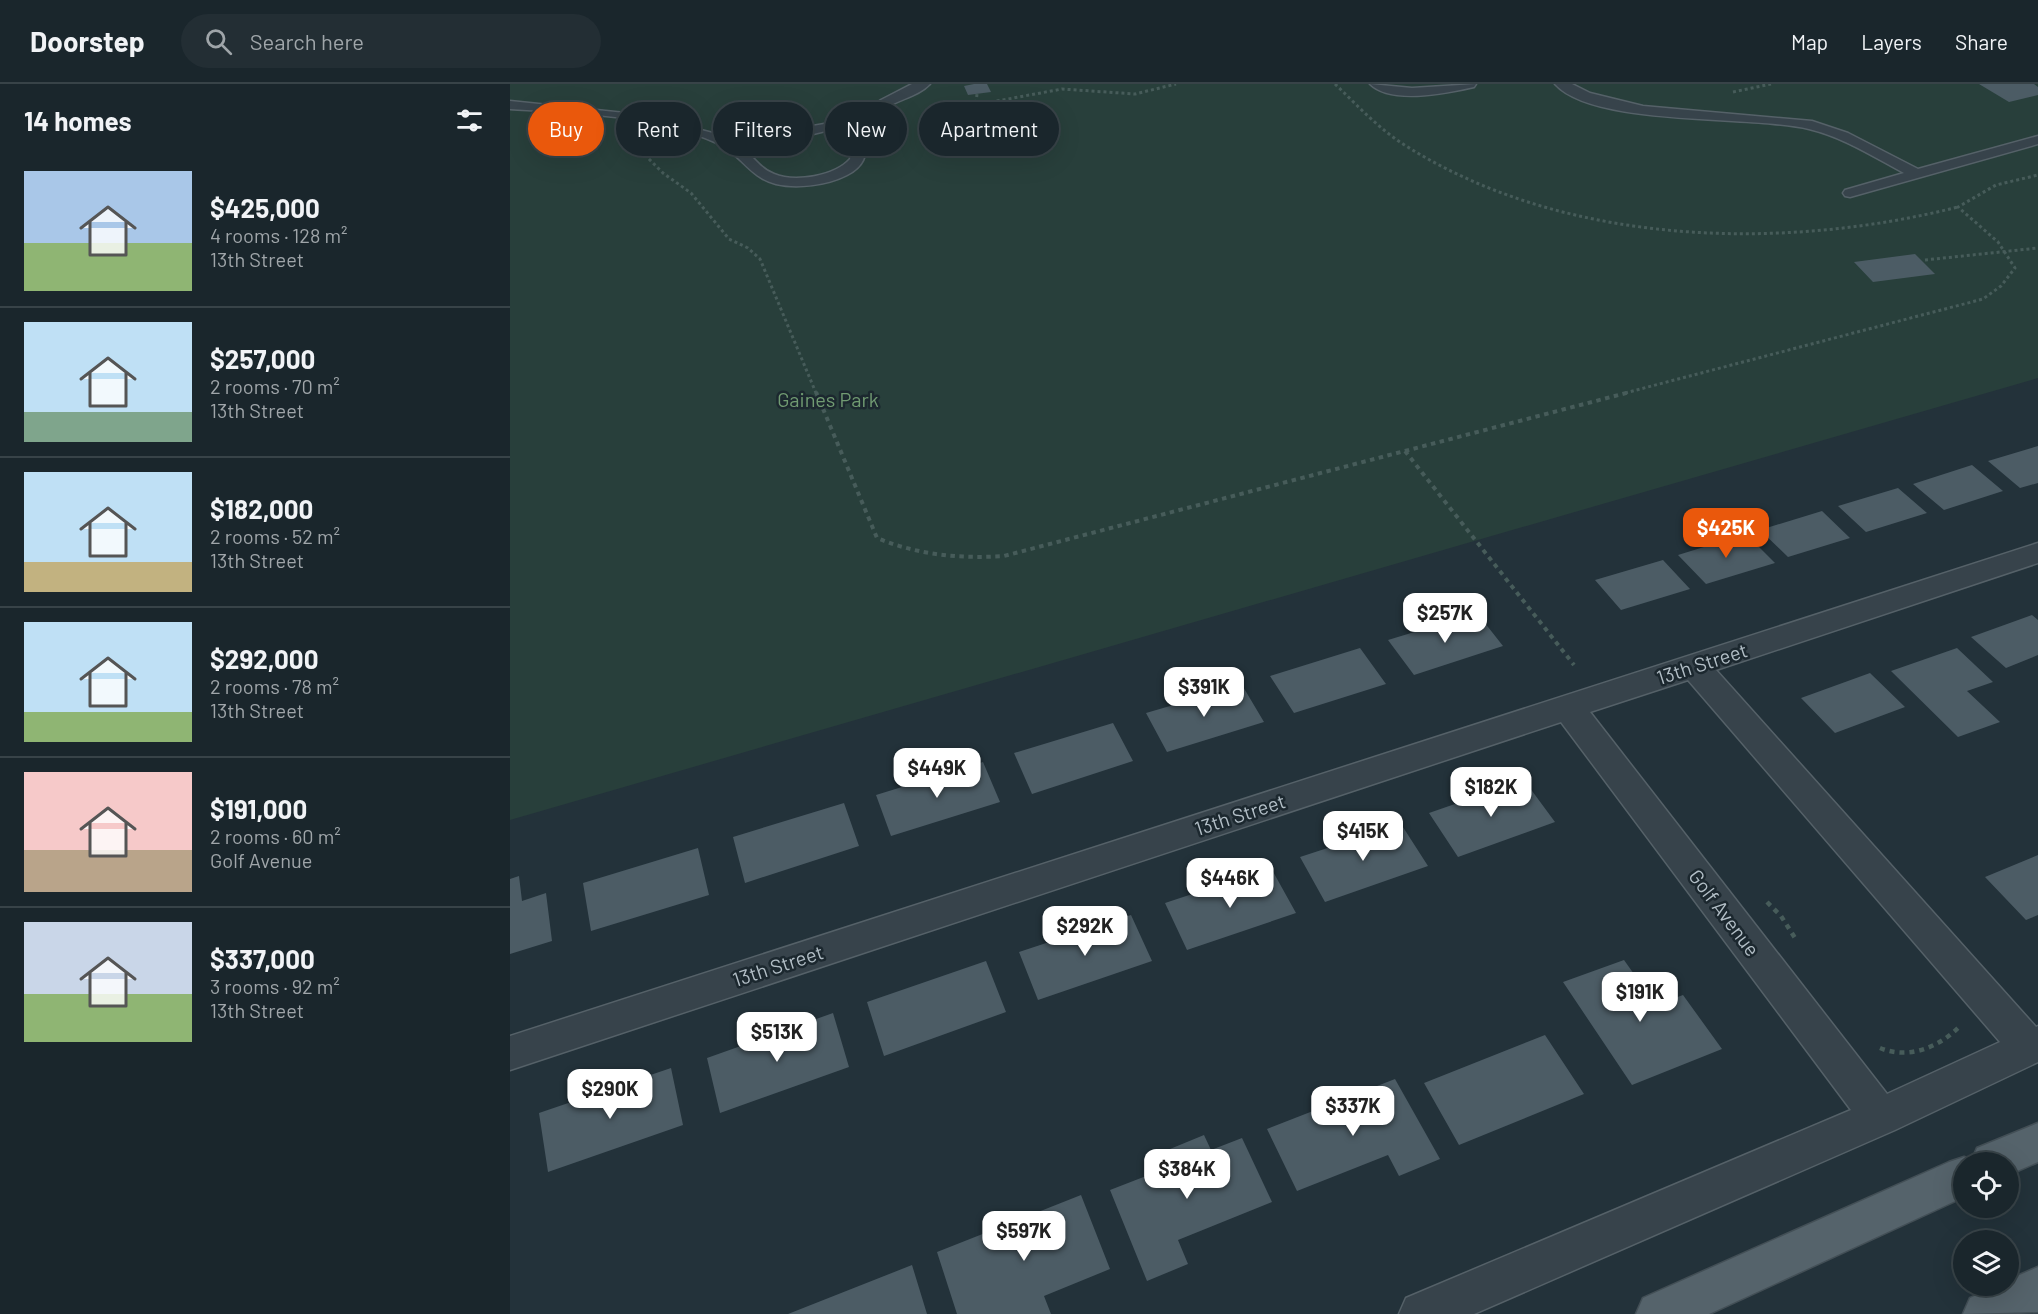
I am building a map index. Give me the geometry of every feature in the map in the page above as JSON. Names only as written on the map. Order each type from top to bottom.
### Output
[{"type":"main road","points":[[2015,1152],[2038,1142]]},
{"type":"main road","points":[[1659,1314],[1953,1181]]},
{"type":"main road","points":[[1986,1314],[2038,1289]]},
{"type":"street","name":"13th Street","points":[[510,1053],[2038,553]]},
{"type":"street","points":[[1422,1314],[1880,1117],[2034,1046],[1695,667]]},
{"type":"street","name":"Golf Avenue","points":[[1569,708],[1880,1117]]},
{"type":"lane","points":[[892,102],[924,84]]},
{"type":"lane","points":[[1377,84],[1399,93],[1428,92],[1469,84]]},
{"type":"lane","points":[[1562,84],[1574,92],[1609,102],[1672,113],[1796,122],[1836,131],[1916,174]]},
{"type":"lane","points":[[510,105],[576,109],[666,124],[713,137]]},
{"type":"lane","points":[[1850,193],[2038,140]]},
{"type":"lane","points":[[746,156],[758,172],[778,180],[811,179],[841,173],[858,161],[860,156]]},
{"type":"path","points":[[981,102],[1041,90],[1136,94],[1176,84]]},
{"type":"path","points":[[1335,84],[1376,123],[1433,162],[1518,197],[1633,225],[1746,235],[1826,232],[1903,221],[1958,207],[1973,196],[2008,181],[2038,175]]},
{"type":"path","points":[[976,102],[977,94]]},
{"type":"path","points":[[933,101],[954,102]]},
{"type":"path","points":[[647,156],[663,173],[691,193],[729,239],[748,248],[760,259],[877,538],[892,545],[969,559],[1004,556],[1983,299],[2001,286],[2015,268],[2006,251],[1993,237],[1958,207]]},
{"type":"path","points":[[1925,260],[2038,248]]},
{"type":"path","points":[[1405,451],[1574,665]]},
{"type":"path","points":[[1759,895],[1781,916],[1799,945]]},
{"type":"path","points":[[1872,1042],[1883,1050],[1918,1053],[1953,1035],[1964,1021]]},
{"type":"green space","name":"Gaines Park","points":[[510,84],[2038,84],[2038,378],[510,820]]},
{"type":"building","points":[[987,84],[991,92],[968,95],[964,86]]},
{"type":"building","points":[[1979,84],[2034,84],[2038,87],[2038,95],[2009,102]]},
{"type":"building","points":[[1915,254],[1935,274],[1873,282],[1854,262]]},
{"type":"building","points":[[2038,446],[2038,483],[2020,488],[1988,461]]},
{"type":"building","points":[[1972,465],[2003,491],[1944,510],[1913,484]]},
{"type":"building","points":[[1898,488],[1927,513],[1866,532],[1838,506]]},
{"type":"building","points":[[1822,511],[1850,538],[1788,557],[1760,530]]},
{"type":"building","points":[[1746,534],[1775,563],[1706,584],[1678,555]]},
{"type":"building","points":[[1663,560],[1690,589],[1621,610],[1595,580]]},
{"type":"building","points":[[1477,613],[1503,646],[1414,675],[1388,640]]},
{"type":"building","points":[[2032,615],[2038,620],[2038,655],[2006,668],[1971,637]]},
{"type":"building","points":[[1360,648],[1386,684],[1294,713],[1270,676]]},
{"type":"building","points":[[1957,648],[1993,682],[1967,691],[2000,722],[1958,737],[1891,671]]},
{"type":"building","points":[[1870,673],[1905,707],[1835,733],[1801,698]]},
{"type":"building","points":[[1242,685],[1264,722],[1167,752],[1146,713]]},
{"type":"building","points":[[1113,723],[1133,761],[1032,794],[1014,753]]},
{"type":"building","points":[[983,762],[1000,802],[891,836],[876,795]]},
{"type":"building","points":[[1524,780],[1555,822],[1458,857],[1429,813]]},
{"type":"building","points":[[844,803],[859,846],[745,883],[733,837]]},
{"type":"building","points":[[1401,824],[1428,866],[1325,902],[1300,857]]},
{"type":"building","points":[[698,848],[709,895],[591,931],[583,883]]},
{"type":"building","points":[[2038,855],[2038,915],[2026,920],[1985,877]]},
{"type":"building","points":[[1271,868],[1296,913],[1187,950],[1165,903]]},
{"type":"building","points":[[519,876],[522,901],[546,893],[552,941],[510,954],[510,879]]},
{"type":"building","points":[[1131,915],[1152,961],[1038,1000],[1019,952]]},
{"type":"building","points":[[1624,960],[1656,1005],[1683,995],[1722,1049],[1632,1085],[1563,982]]},
{"type":"building","points":[[986,961],[1006,1012],[884,1056],[867,1002]]},
{"type":"building","points":[[833,1013],[849,1067],[720,1113],[707,1058]]},
{"type":"building","points":[[1545,1035],[1584,1094],[1459,1145],[1424,1083]]},
{"type":"building","points":[[671,1068],[683,1125],[548,1172],[539,1113]]},
{"type":"building","points":[[1395,1079],[1440,1159],[1399,1176],[1388,1155],[1297,1191],[1267,1129]]},
{"type":"building","points":[[1204,1135],[1211,1150],[1242,1138],[1272,1202],[1178,1240],[1188,1264],[1147,1281],[1110,1190],[1159,1171],[1153,1156]]},
{"type":"building","points":[[1081,1195],[1110,1269],[1044,1296],[1051,1314],[957,1314],[937,1252]]},
{"type":"building","points":[[912,1265],[927,1314],[788,1314]]}]
